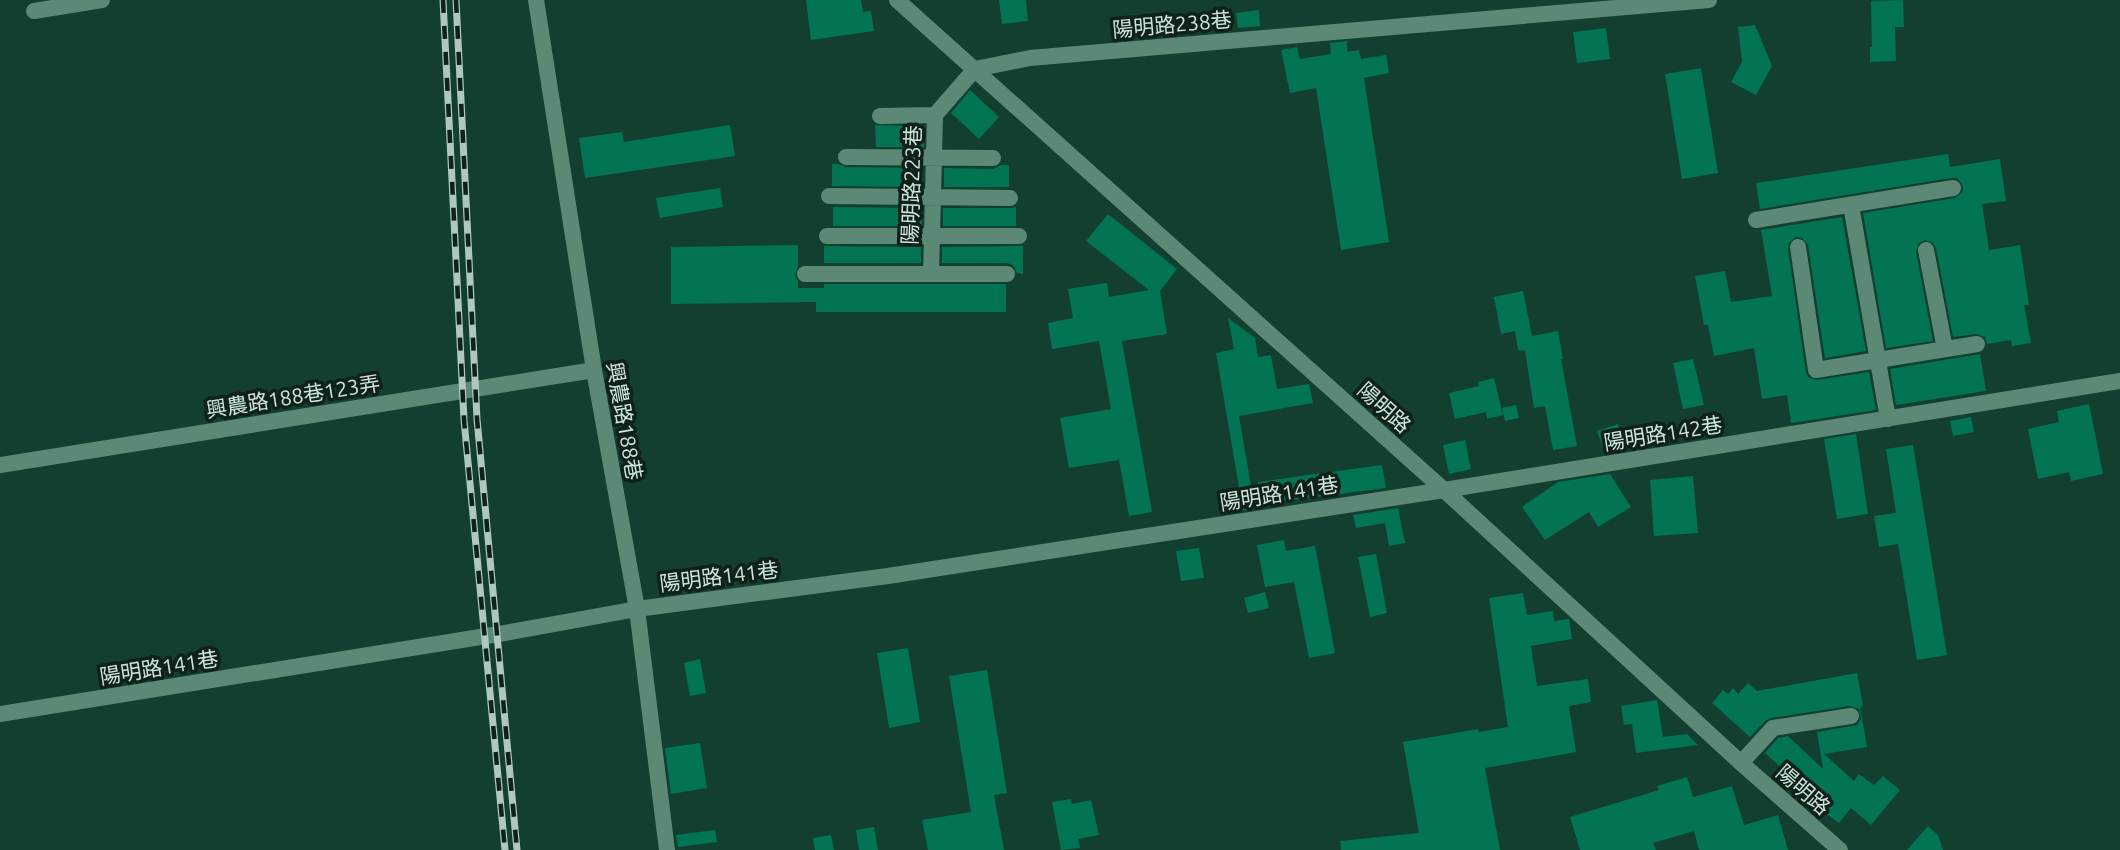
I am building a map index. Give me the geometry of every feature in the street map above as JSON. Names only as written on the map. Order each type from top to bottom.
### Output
[{"type":"street","points":[[34,11],[102,0]]},
{"type":"street","name":"興農路188巷","points":[[536,0],[594,370],[637,609],[667,850]]},
{"type":"street","name":"陽明路","points":[[897,0],[1444,490],[1741,764],[1840,850]]},
{"type":"street","name":"陽明路238巷","points":[[975,69],[1030,58],[1709,0]]},
{"type":"street","name":"陽明路223巷","points":[[931,274],[935,115],[975,69]]},
{"type":"street","points":[[880,116],[935,115]]},
{"type":"street","points":[[846,157],[993,158]]},
{"type":"street","points":[[1756,220],[1953,188]]},
{"type":"street","points":[[829,196],[1010,198]]},
{"type":"street","points":[[1851,205],[1888,419]]},
{"type":"street","points":[[827,236],[1019,236]]},
{"type":"street","points":[[1798,247],[1816,370],[1977,344]]},
{"type":"street","points":[[1926,250],[1945,349]]},
{"type":"street","points":[[805,274],[1007,274]]},
{"type":"street","name":"興農路188巷123弄","points":[[0,465],[594,370]]},
{"type":"street","name":"陽明路142巷","points":[[1444,490],[2120,381]]},
{"type":"street","name":"陽明路141巷","points":[[0,713],[499,634],[637,609],[888,576],[1444,490]]},
{"type":"street","points":[[1741,764],[1773,728],[1851,716]]},
{"type":"building","points":[[806,0],[861,0],[863,12],[871,11],[874,31],[811,40]]},
{"type":"building","points":[[999,0],[1026,0],[1028,21],[1002,24]]},
{"type":"building","points":[[1903,0],[1904,27],[1895,27],[1896,61],[1870,62],[1871,1]]},
{"type":"building","points":[[1259,10],[1260,26],[1238,28],[1236,13]]},
{"type":"building","points":[[1755,25],[1772,66],[1756,95],[1731,82],[1742,62],[1738,27]]},
{"type":"building","points":[[1606,28],[1610,59],[1577,63],[1573,32]]},
{"type":"building","points":[[1347,41],[1347,52],[1359,50],[1361,59],[1386,55],[1389,73],[1364,78],[1389,242],[1341,250],[1316,88],[1290,93],[1281,50],[1297,47],[1300,59],[1331,54],[1330,43]]},
{"type":"building","points":[[1701,68],[1718,173],[1682,179],[1665,74]]},
{"type":"building","points":[[970,90],[999,117],[979,139],[951,113]]},
{"type":"building","points":[[730,125],[735,156],[585,178],[579,138],[622,132],[624,142]]},
{"type":"building","points":[[875,125],[924,126],[924,147],[876,147]]},
{"type":"building","points":[[1948,154],[1950,167],[2000,159],[2006,201],[1982,204],[1989,250],[2020,245],[2029,305],[2024,305],[2031,343],[2012,346],[2011,340],[1987,344],[1985,337],[1976,334],[1953,337],[1936,248],[1933,243],[1925,240],[1919,243],[1916,252],[1933,341],[1886,348],[1863,213],[1955,198],[1963,191],[1957,178],[1760,209],[1756,183]]},
{"type":"building","points":[[832,164],[846,167],[923,168],[923,187],[832,186]]},
{"type":"building","points":[[1009,165],[1009,187],[944,187],[944,168],[993,169]]},
{"type":"building","points":[[720,188],[723,207],[660,218],[656,198]]},
{"type":"building","points":[[833,207],[922,208],[922,226],[833,226]]},
{"type":"building","points":[[1016,207],[1016,226],[943,226],[943,208]]},
{"type":"building","points":[[1108,214],[1177,269],[1160,291],[1167,334],[1122,341],[1152,512],[1129,516],[1119,460],[1069,468],[1060,418],[1111,409],[1099,341],[1052,349],[1048,323],[1073,318],[1068,289],[1107,283],[1109,297],[1149,290],[1086,241]]},
{"type":"building","points":[[1842,217],[1866,351],[1825,358],[1808,245],[1802,238],[1796,237],[1789,243],[1788,249],[1806,372],[1808,377],[1817,380],[1869,372],[1876,410],[1791,423],[1787,395],[1762,399],[1754,348],[1714,356],[1708,325],[1704,325],[1695,276],[1725,271],[1731,302],[1772,296],[1761,230]]},
{"type":"building","points":[[798,245],[798,267],[795,275],[798,288],[824,288],[824,284],[1006,284],[1006,312],[816,312],[816,302],[671,304],[671,247]]},
{"type":"building","points":[[824,246],[921,247],[921,263],[824,263]]},
{"type":"building","points":[[1023,246],[1023,274],[1017,273],[1013,265],[1007,263],[942,263],[942,247]]},
{"type":"building","points":[[1523,291],[1532,336],[1558,331],[1577,446],[1553,450],[1545,406],[1534,408],[1525,351],[1518,350],[1515,331],[1501,334],[1494,297]]},
{"type":"building","points":[[1228,318],[1255,338],[1258,357],[1271,355],[1277,389],[1309,384],[1313,403],[1239,416],[1255,509],[1243,510],[1216,353],[1234,349]]},
{"type":"building","points":[[1980,354],[1986,391],[1896,405],[1890,369]]},
{"type":"building","points":[[1693,359],[1704,405],[1683,409],[1673,363]]},
{"type":"building","points":[[1494,378],[1503,415],[1487,419],[1486,412],[1455,419],[1449,393],[1479,386],[1478,382]]},
{"type":"building","points":[[2089,404],[2103,474],[2071,481],[2069,472],[2038,479],[2028,429],[2059,422],[2057,411]]},
{"type":"building","points":[[1516,405],[1519,418],[1505,421],[1502,408]]},
{"type":"building","points":[[1971,417],[1974,432],[1953,436],[1950,421]]},
{"type":"building","points":[[1618,424],[1625,444],[1604,451],[1597,431]]},
{"type":"building","points":[[1856,434],[1868,514],[1837,519],[1824,439]]},
{"type":"building","points":[[1465,440],[1471,469],[1449,474],[1443,445]]},
{"type":"building","points":[[1913,445],[1947,655],[1917,660],[1898,544],[1879,547],[1874,516],[1896,513],[1886,449]]},
{"type":"building","points":[[1382,465],[1386,488],[1261,504],[1258,482]]},
{"type":"building","points":[[1610,474],[1631,507],[1598,527],[1589,512],[1545,540],[1522,507],[1558,482]]},
{"type":"building","points":[[1693,476],[1698,533],[1654,536],[1650,480]]},
{"type":"building","points":[[1398,508],[1405,543],[1389,546],[1385,523],[1356,528],[1353,515]]},
{"type":"building","points":[[1284,540],[1286,551],[1315,546],[1335,653],[1309,658],[1294,582],[1265,587],[1257,545]]},
{"type":"building","points":[[1199,548],[1204,578],[1181,581],[1176,551]]},
{"type":"building","points":[[1376,554],[1387,613],[1370,617],[1358,557]]},
{"type":"building","points":[[1265,592],[1269,608],[1248,613],[1244,598]]},
{"type":"building","points":[[1523,593],[1527,615],[1553,611],[1554,621],[1569,619],[1572,639],[1531,646],[1537,686],[1588,679],[1591,702],[1569,706],[1576,752],[1485,768],[1500,850],[1341,850],[1340,841],[1419,833],[1403,742],[1478,729],[1479,732],[1508,727],[1489,598]]},
{"type":"building","points":[[908,648],[920,722],[889,728],[877,653]]},
{"type":"building","points":[[700,659],[706,693],[690,696],[684,663]]},
{"type":"building","points":[[987,670],[1007,793],[994,795],[1004,850],[928,850],[922,820],[971,812],[949,676]]},
{"type":"building","points":[[1857,673],[1867,747],[1824,754],[1854,781],[1859,774],[1874,785],[1883,776],[1900,790],[1871,825],[1851,808],[1839,823],[1824,812],[1822,814],[1802,797],[1807,791],[1765,753],[1778,738],[1788,736],[1823,769],[1817,732],[1857,725],[1861,719],[1859,709],[1849,706],[1771,718],[1750,737],[1712,703],[1723,690],[1728,694],[1733,688],[1738,694],[1748,683],[1757,691]]},
{"type":"building","points":[[1657,700],[1663,737],[1687,734],[1698,745],[1636,753],[1632,724],[1624,725],[1621,706]]},
{"type":"building","points":[[700,743],[707,788],[671,794],[665,748]]},
{"type":"building","points":[[1687,777],[1693,797],[1732,786],[1744,825],[1778,815],[1788,850],[1699,850],[1694,831],[1653,843],[1656,850],[1580,850],[1570,817],[1659,790],[1657,786]]},
{"type":"building","points":[[1071,799],[1072,804],[1091,800],[1099,835],[1078,839],[1080,848],[1061,850],[1052,802]]},
{"type":"building","points":[[1928,826],[1938,835],[1943,850],[1907,850]]},
{"type":"building","points":[[874,827],[878,850],[859,850],[856,830]]},
{"type":"building","points":[[715,830],[717,842],[678,847],[676,835]]},
{"type":"building","points":[[831,835],[834,850],[815,850],[813,838]]},
{"type":"railway","points":[[443,0],[464,420],[505,850]]},
{"type":"railway","points":[[456,0],[477,419],[517,850]]}]
